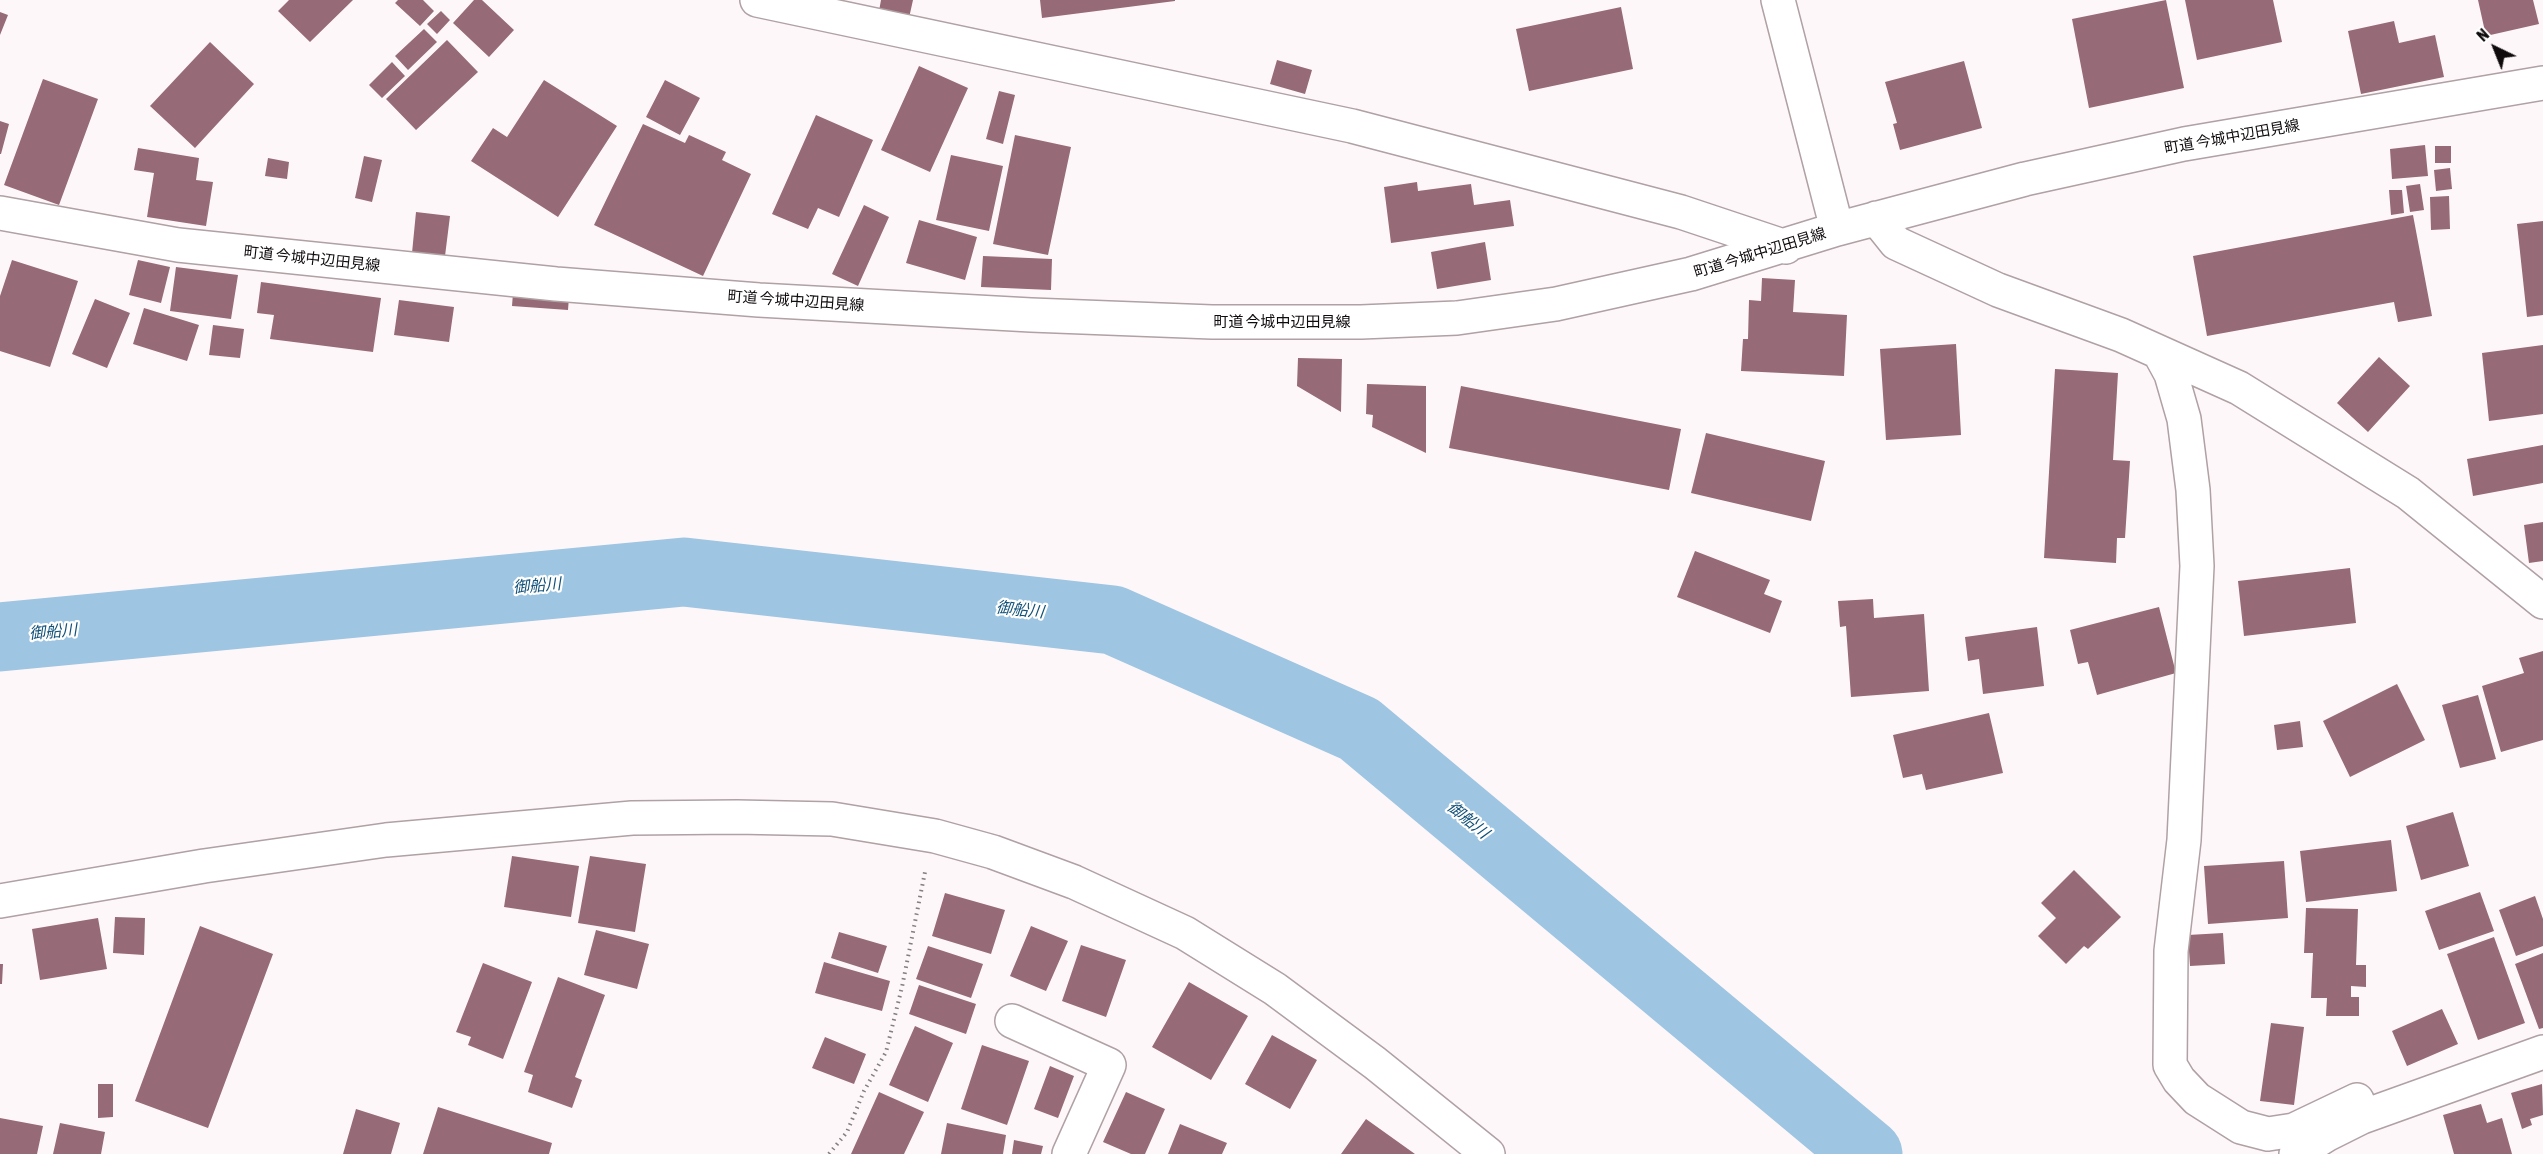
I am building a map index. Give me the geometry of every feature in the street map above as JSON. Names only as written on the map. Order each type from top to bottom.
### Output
[{"type":"street","points":[[757,0],[1352,126],[1681,212],[1786,247]]},
{"type":"street","points":[[1778,0],[1837,229]]},
{"type":"street","name":"町道 今城中辺田見線","points":[[0,213],[178,245],[556,284],[771,300],[1031,315],[1212,322],[1361,322],[1457,318],[1567,302],[1691,274],[1876,218],[2025,179],[2184,144],[2543,83]]},
{"type":"street","points":[[1876,218],[1896,243],[1998,290],[2159,352],[2239,388],[2399,487],[2543,603]]},
{"type":"street","points":[[2159,352],[2170,374],[2184,419],[2193,490],[2197,566],[2191,653],[2184,840],[2171,951],[2170,1065],[2179,1080],[2197,1099],[2241,1127],[2268,1134],[2294,1130],[2357,1100],[2362,1117]]},
{"type":"street","points":[[0,901],[204,866],[386,840],[632,818],[832,819],[935,836],[993,852],[1074,882],[1185,933],[1275,989],[1375,1063],[1488,1154]]},
{"type":"street","points":[[1012,1021],[1109,1065],[1069,1154]]},
{"type":"street","points":[[2296,1154],[2326,1135],[2362,1117],[2543,1052]]},
{"type":"path","points":[[829,1154],[847,1132],[864,1091],[886,1052],[902,987],[927,861],[935,836]]},
{"type":"building","points":[[289,0],[353,0],[310,42],[278,11]]},
{"type":"building","points":[[398,0],[423,0],[434,11],[420,26],[395,3]]},
{"type":"building","points":[[474,0],[482,0],[514,30],[489,57],[453,23]]},
{"type":"building","points":[[881,0],[913,0],[909,18],[879,11]]},
{"type":"building","points":[[1040,0],[1175,0],[1175,1],[1042,18]]},
{"type":"building","points":[[2166,0],[2184,88],[2089,108],[2072,19]]},
{"type":"building","points":[[2185,0],[2273,0],[2282,42],[2197,60]]},
{"type":"building","points":[[2478,0],[2533,0],[2539,24],[2486,36]]},
{"type":"building","points":[[1621,7],[1633,69],[1529,91],[1516,29]]},
{"type":"building","points":[[441,11],[450,20],[437,34],[427,24]]},
{"type":"building","points":[[0,12],[8,15],[0,35]]},
{"type":"building","points":[[2394,21],[2399,43],[2435,35],[2444,77],[2361,94],[2348,31]]},
{"type":"building","points":[[424,29],[437,42],[408,70],[395,56]]},
{"type":"building","points":[[447,40],[478,72],[416,130],[386,99]]},
{"type":"building","points":[[210,42],[254,84],[195,148],[150,106]]},
{"type":"building","points":[[1277,60],[1312,70],[1305,94],[1270,84]]},
{"type":"building","points":[[1964,61],[1982,128],[1900,150],[1893,124],[1897,123],[1885,82]]},
{"type":"building","points":[[392,62],[405,76],[382,98],[369,85]]},
{"type":"building","points":[[919,66],[968,88],[930,172],[881,150]]},
{"type":"building","points":[[43,79],[98,99],[59,205],[4,185]]},
{"type":"building","points":[[544,80],[617,126],[558,217],[471,161],[493,128],[507,137]]},
{"type":"building","points":[[665,80],[700,98],[680,135],[646,117]]},
{"type":"building","points":[[999,91],[1015,95],[1003,144],[986,139]]},
{"type":"building","points":[[816,115],[873,140],[839,217],[818,208],[808,229],[772,214]]},
{"type":"building","points":[[0,121],[9,124],[1,154],[0,154]]},
{"type":"building","points":[[643,124],[685,143],[689,135],[726,152],[722,160],[751,174],[703,276],[594,225]]},
{"type":"building","points":[[1015,135],[1071,147],[1048,255],[993,244]]},
{"type":"building","points":[[2425,145],[2428,176],[2392,179],[2390,149]]},
{"type":"building","points":[[2435,146],[2451,146],[2451,163],[2435,163]]},
{"type":"building","points":[[138,148],[199,158],[196,180],[213,182],[206,226],[147,217],[154,173],[134,170]]},
{"type":"building","points":[[951,155],[1003,166],[989,231],[936,220]]},
{"type":"building","points":[[364,156],[382,160],[372,202],[355,198]]},
{"type":"building","points":[[268,158],[289,162],[287,179],[265,176]]},
{"type":"building","points":[[2450,168],[2452,189],[2436,191],[2434,170]]},
{"type":"building","points":[[1417,182],[1418,191],[1471,184],[1474,205],[1510,200],[1514,226],[1391,243],[1384,187]]},
{"type":"building","points":[[2420,184],[2424,210],[2410,212],[2406,186]]},
{"type":"building","points":[[2389,190],[2402,190],[2404,213],[2391,215]]},
{"type":"building","points":[[2449,196],[2450,229],[2431,230],[2430,197]]},
{"type":"building","points":[[864,205],[889,217],[858,286],[832,274]]},
{"type":"building","points":[[416,212],[450,216],[445,256],[412,253]]},
{"type":"building","points":[[2413,215],[2432,316],[2398,322],[2394,302],[2207,336],[2193,256]]},
{"type":"building","points":[[919,220],[977,237],[965,280],[906,263]]},
{"type":"building","points":[[2543,221],[2543,315],[2527,317],[2517,224]]},
{"type":"building","points":[[1485,242],[1491,280],[1437,289],[1431,252]]},
{"type":"building","points":[[983,256],[1052,259],[1051,290],[981,287]]},
{"type":"building","points":[[12,260],[78,281],[50,367],[0,351],[0,296]]},
{"type":"building","points":[[138,260],[170,267],[161,303],[129,295]]},
{"type":"building","points":[[176,267],[238,275],[231,319],[170,311]]},
{"type":"building","points":[[1762,278],[1795,280],[1793,312],[1847,315],[1844,376],[1741,371],[1743,339],[1748,339],[1749,300],[1761,301]]},
{"type":"building","points":[[261,282],[381,298],[373,352],[270,339],[274,315],[257,313]]},
{"type":"building","points":[[513,293],[569,297],[568,310],[512,306]]},
{"type":"building","points":[[95,299],[130,313],[107,368],[72,354]]},
{"type":"building","points":[[399,300],[454,307],[449,342],[394,335]]},
{"type":"building","points":[[144,308],[199,325],[187,361],[133,344]]},
{"type":"building","points":[[213,325],[244,329],[240,358],[209,355]]},
{"type":"building","points":[[1956,344],[1961,435],[1886,440],[1880,349]]},
{"type":"building","points":[[2543,345],[2543,414],[2489,421],[2482,353]]},
{"type":"building","points":[[2379,357],[2410,386],[2368,432],[2337,403]]},
{"type":"building","points":[[1298,358],[1342,359],[1341,412],[1297,386]]},
{"type":"building","points":[[2055,369],[2118,373],[2113,460],[2130,461],[2125,538],[2117,538],[2116,563],[2044,558]]},
{"type":"building","points":[[1367,384],[1426,386],[1426,453],[1372,427],[1373,415],[1366,414]]},
{"type":"building","points":[[1461,386],[1681,429],[1669,490],[1449,448]]},
{"type":"building","points":[[1706,433],[1825,461],[1811,521],[1691,493]]},
{"type":"building","points":[[2543,445],[2543,483],[2473,496],[2467,459]]},
{"type":"building","points":[[2543,522],[2543,561],[2529,563],[2524,525]]},
{"type":"building","points":[[1695,551],[1770,580],[1764,594],[1782,601],[1770,633],[1677,597]]},
{"type":"building","points":[[2350,568],[2356,623],[2244,636],[2238,581]]},
{"type":"building","points":[[1873,599],[1874,618],[1924,614],[1929,691],[1851,697],[1846,626],[1840,627],[1838,601]]},
{"type":"building","points":[[2159,607],[2176,673],[2097,695],[2088,662],[2078,664],[2070,630]]},
{"type":"building","points":[[2037,627],[2044,686],[1983,694],[1979,659],[1968,661],[1965,637]]},
{"type":"building","points":[[2543,651],[2543,740],[2501,752],[2482,686],[2524,673],[2519,658]]},
{"type":"building","points":[[2397,684],[2425,740],[2350,777],[2323,721]]},
{"type":"building","points":[[2478,695],[2496,759],[2460,768],[2442,705]]},
{"type":"building","points":[[1989,713],[2003,773],[1926,790],[1922,774],[1903,778],[1893,735]]},
{"type":"building","points":[[2300,721],[2303,747],[2277,750],[2274,725]]},
{"type":"building","points":[[2453,812],[2469,866],[2421,880],[2406,826]]},
{"type":"building","points":[[2391,840],[2397,891],[2306,902],[2300,851]]},
{"type":"building","points":[[512,856],[579,866],[571,917],[504,907]]},
{"type":"building","points":[[590,856],[646,864],[635,932],[578,923]]},
{"type":"building","points":[[2284,861],[2288,918],[2208,924],[2204,866]]},
{"type":"building","points":[[2074,870],[2121,917],[2088,949],[2084,946],[2066,964],[2038,936],[2056,918],[2041,903]]},
{"type":"building","points":[[2480,892],[2494,931],[2439,950],[2425,911]]},
{"type":"building","points":[[945,893],[1005,910],[991,954],[932,936]]},
{"type":"building","points":[[2535,896],[2543,919],[2543,946],[2516,956],[2499,910]]},
{"type":"building","points":[[2306,908],[2358,909],[2356,965],[2366,965],[2366,987],[2351,986],[2351,997],[2359,997],[2359,1016],[2326,1016],[2327,998],[2311,998],[2313,953],[2304,953]]},
{"type":"building","points":[[115,917],[145,918],[144,955],[113,953]]},
{"type":"building","points":[[98,918],[107,969],[40,980],[32,929]]},
{"type":"building","points":[[200,926],[273,954],[208,1128],[135,1101]]},
{"type":"building","points":[[1031,926],[1068,941],[1046,991],[1010,976]]},
{"type":"building","points":[[596,930],[649,944],[637,989],[584,975]]},
{"type":"building","points":[[839,932],[887,946],[878,973],[831,958]]},
{"type":"building","points":[[2223,933],[2225,964],[2190,966],[2188,935]]},
{"type":"building","points":[[2494,937],[2525,1023],[2478,1040],[2447,954]]},
{"type":"building","points":[[1081,945],[1126,960],[1106,1017],[1062,1001]]},
{"type":"building","points":[[928,946],[983,964],[971,998],[916,979]]},
{"type":"building","points":[[2543,953],[2543,1028],[2539,1029],[2515,964]]},
{"type":"building","points":[[824,962],[890,981],[882,1011],[815,993]]},
{"type":"building","points":[[483,963],[532,982],[503,1059],[468,1045],[471,1037],[456,1032]]},
{"type":"building","points":[[0,964],[3,964],[2,984],[0,984]]},
{"type":"building","points":[[558,977],[605,995],[575,1077],[582,1080],[572,1108],[528,1092],[533,1075],[524,1072]]},
{"type":"building","points":[[1189,982],[1248,1016],[1211,1080],[1152,1047]]},
{"type":"building","points":[[919,985],[976,1004],[966,1034],[909,1014]]},
{"type":"building","points":[[2442,1009],[2458,1044],[2407,1066],[2392,1031]]},
{"type":"building","points":[[2271,1023],[2304,1027],[2294,1105],[2260,1101]]},
{"type":"building","points":[[915,1026],[953,1043],[928,1102],[889,1085]]},
{"type":"building","points":[[1272,1035],[1317,1060],[1290,1109],[1245,1084]]},
{"type":"building","points":[[825,1037],[866,1054],[854,1084],[812,1068]]},
{"type":"building","points":[[982,1045],[1029,1061],[1007,1125],[961,1109]]},
{"type":"building","points":[[1050,1066],[1074,1076],[1058,1118],[1034,1109]]},
{"type":"building","points":[[98,1084],[113,1084],[113,1117],[98,1118]]},
{"type":"building","points":[[2542,1084],[2543,1115],[2530,1119],[2532,1125],[2522,1129],[2511,1093]]},
{"type":"building","points":[[879,1092],[924,1112],[904,1154],[851,1154]]},
{"type":"building","points":[[1126,1092],[1165,1109],[1145,1154],[1131,1154],[1103,1142]]},
{"type":"building","points":[[2481,1104],[2487,1123],[2502,1118],[2512,1154],[2454,1154],[2443,1115]]},
{"type":"building","points":[[438,1107],[552,1143],[549,1154],[423,1154]]},
{"type":"building","points":[[356,1109],[400,1123],[391,1154],[343,1154]]},
{"type":"building","points":[[0,1118],[43,1126],[37,1154],[0,1154]]},
{"type":"building","points":[[1366,1119],[1415,1154],[1341,1154]]},
{"type":"building","points":[[60,1123],[105,1132],[101,1154],[53,1154]]},
{"type":"building","points":[[947,1123],[1006,1135],[1003,1154],[941,1154]]},
{"type":"building","points":[[1180,1124],[1227,1143],[1222,1154],[1168,1154]]},
{"type":"building","points":[[1014,1140],[1043,1146],[1041,1154],[1012,1154]]},
{"type":"waterway","name":"御船川","points":[[0,637],[684,572],[1113,620],[1359,729],[1868,1154]]}]
